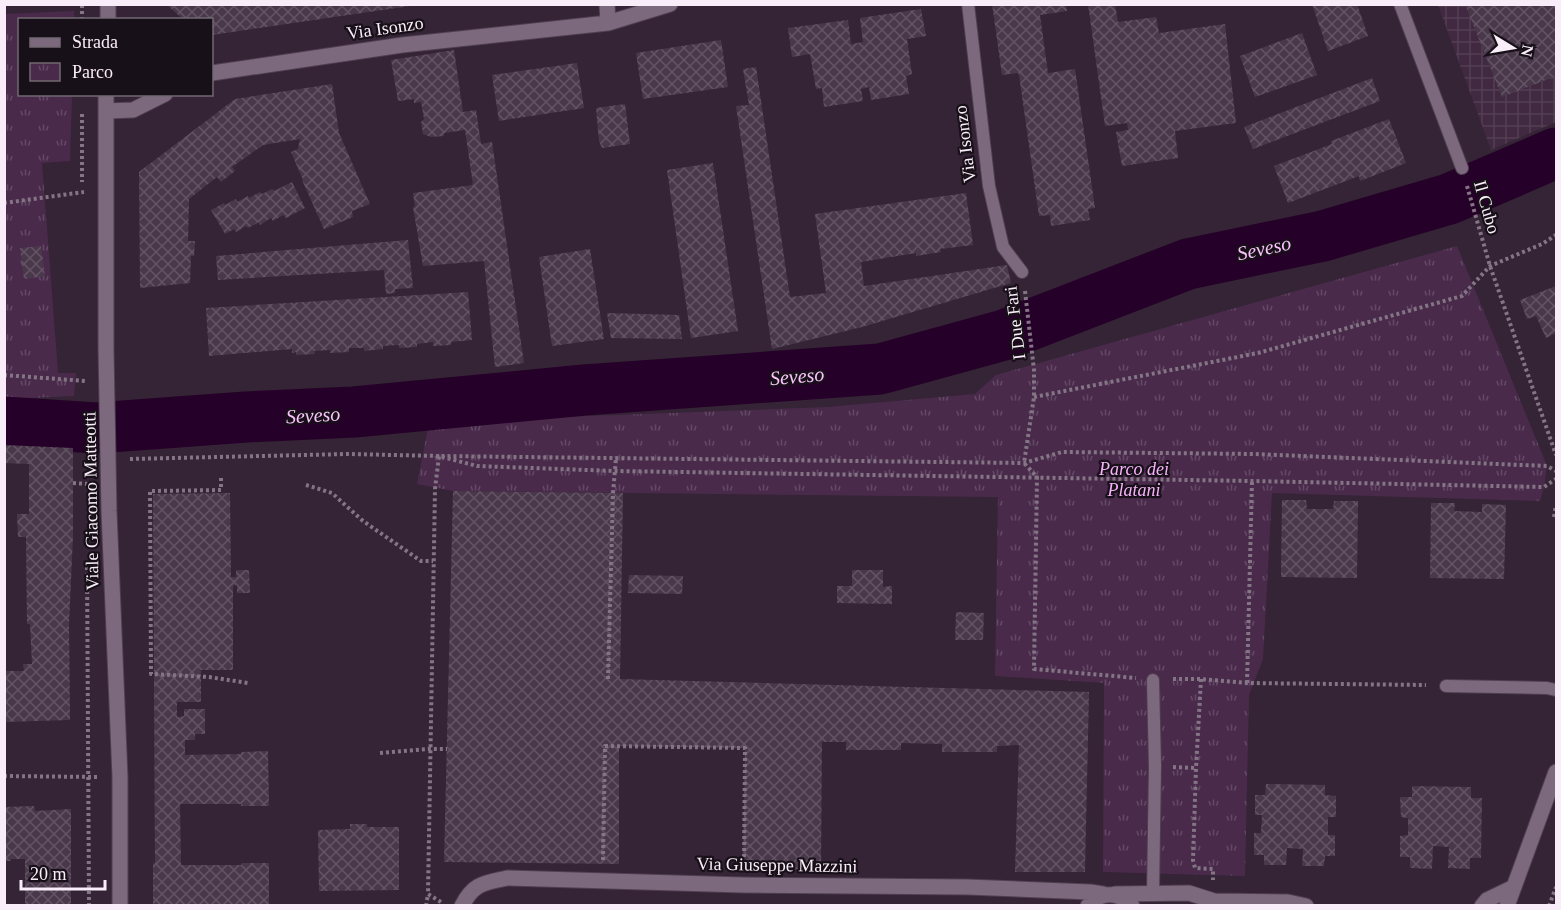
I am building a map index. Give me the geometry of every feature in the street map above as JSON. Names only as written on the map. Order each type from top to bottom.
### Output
[{"type":"street","points":[[607,4],[608,23]]},
{"type":"street","name":"Via Isonzo","points":[[213,73],[402,45],[608,23],[670,4]]},
{"type":"street","name":"Viale Giacomo Matteotti","points":[[106,96],[109,511],[120,777],[120,906]]},
{"type":"street","points":[[106,111],[133,110],[161,96]]},
{"type":"street","points":[[1507,906],[1557,772]]},
{"type":"street","name":"Via Giuseppe Mazzini","points":[[462,906],[465,899],[479,884],[507,878],[743,885],[967,887],[1109,894],[1189,892],[1209,903],[1288,902],[1305,906]]},
{"type":"street","points":[[1482,906],[1487,900],[1514,887]]},
{"type":"street","points":[[1088,906],[1095,898],[1109,894],[1123,897],[1132,906]]},
{"type":"lane","name":"Via Isonzo","points":[[968,4],[989,186],[1003,247],[1022,272]]},
{"type":"lane","points":[[1400,4],[1462,168]]},
{"type":"lane","points":[[1153,680],[1154,893]]},
{"type":"lane","points":[[1446,686],[1557,690]]},
{"type":"path","name":"Il Cubo","points":[[1462,168],[1485,252],[1557,455]]},
{"type":"path","points":[[4,204],[106,188]]},
{"type":"path","points":[[1034,397],[1258,353],[1462,296],[1490,266],[1542,244],[1557,235]]},
{"type":"path","name":"I Due Fari","points":[[1022,272],[1034,370],[1034,397],[1024,463]]},
{"type":"path","points":[[4,375],[108,382]]},
{"type":"path","points":[[109,460],[348,454],[1024,463],[1062,452],[1253,454],[1547,466],[1557,471]]},
{"type":"path","points":[[439,456],[477,466],[615,471],[1544,487],[1557,479]]},
{"type":"path","points":[[426,906],[435,489],[439,456]]},
{"type":"path","points":[[608,679],[616,458]]},
{"type":"path","points":[[1024,463],[1037,477],[1034,669],[1153,680],[1201,679],[1446,686]]},
{"type":"path","points":[[86,477],[87,495]]},
{"type":"path","points":[[221,478],[221,490],[150,491],[151,674],[209,677],[248,683]]},
{"type":"path","points":[[1247,682],[1252,481]]},
{"type":"path","points":[[306,485],[332,493],[363,521],[421,561],[433,561]]},
{"type":"path","points":[[1554,517],[1557,505]]},
{"type":"path","points":[[87,553],[89,906]]},
{"type":"path","points":[[1201,679],[1193,860],[1195,868],[1213,869],[1209,903]]},
{"type":"path","points":[[603,862],[605,746],[745,748],[744,871]]},
{"type":"path","points":[[380,753],[447,749]]},
{"type":"path","points":[[4,776],[120,777]]},
{"type":"path","points":[[1549,906],[1557,886]]},
{"type":"path","points":[[428,894],[447,906]]},
{"type":"shaded area","points":[[1438,5],[1556,5],[1556,122],[1491,150]]},
{"type":"green space","points":[[74,11],[74,18],[18,18],[18,96],[72,96],[70,161],[42,163],[58,373],[76,373],[74,396],[5,399],[4,14]]},
{"type":"green space","name":"Parco dei Platani","points":[[1457,246],[1547,466],[1540,501],[1272,493],[1263,659],[1249,695],[1245,876],[1103,872],[1104,683],[995,676],[998,497],[453,491],[417,484],[428,428],[564,417],[828,407],[975,394],[996,375]]},
{"type":"building","points":[[166,4],[409,4],[410,6],[213,35],[213,18],[182,18]]},
{"type":"building","points":[[992,4],[1066,4],[1067,11],[1040,15],[1048,73],[1075,69],[1095,208],[1088,209],[1090,220],[1051,226],[1050,215],[1039,216],[1019,75],[1018,73],[1002,75]]},
{"type":"building","points":[[1088,4],[1115,4],[1118,22],[1156,17],[1159,33],[1225,24],[1236,123],[1175,131],[1178,158],[1122,166],[1116,132],[1128,130],[1127,123],[1105,126]]},
{"type":"building","points":[[1312,4],[1357,4],[1368,36],[1328,51]]},
{"type":"building","points":[[1465,4],[1556,4],[1556,76],[1502,97]]},
{"type":"building","points":[[921,9],[926,36],[907,39],[912,74],[906,76],[909,94],[871,100],[869,87],[861,89],[863,101],[824,107],[822,88],[816,89],[810,54],[792,57],[788,28],[848,20],[851,44],[863,42],[860,18]]},
{"type":"building","points":[[1302,33],[1317,75],[1255,97],[1240,56]]},
{"type":"building","points":[[721,40],[728,87],[643,99],[636,53]]},
{"type":"building","points":[[454,50],[463,112],[476,110],[481,144],[492,142],[524,363],[495,367],[484,261],[423,266],[413,207],[415,207],[413,193],[473,185],[465,130],[444,133],[444,136],[431,137],[423,134],[421,122],[424,119],[421,102],[414,103],[414,99],[398,101],[391,60]]},
{"type":"building","points":[[577,63],[584,108],[499,121],[492,75]]},
{"type":"building","points":[[756,67],[790,297],[826,293],[815,214],[966,193],[973,245],[940,249],[941,252],[916,256],[916,253],[861,262],[864,286],[1007,265],[1011,283],[862,327],[772,349],[736,106],[749,105],[743,69]]},
{"type":"building","points":[[1372,78],[1380,101],[1253,149],[1244,127]]},
{"type":"building","points":[[332,84],[339,133],[370,204],[352,211],[353,217],[324,229],[291,152],[298,149],[300,139],[263,145],[232,167],[235,171],[221,182],[217,177],[189,199],[188,241],[195,241],[194,256],[191,256],[190,283],[140,288],[139,172],[235,99]]},
{"type":"building","points":[[625,104],[630,144],[602,148],[599,141],[596,108]]},
{"type":"building","points":[[1389,119],[1406,163],[1360,181],[1359,176],[1288,203],[1274,166]]},
{"type":"building","points":[[713,163],[738,331],[691,338],[667,170]]},
{"type":"building","points":[[292,182],[305,208],[286,218],[283,215],[273,221],[271,218],[260,225],[259,222],[248,228],[246,226],[236,232],[234,229],[225,234],[211,210],[236,199],[237,202],[260,192],[262,194],[272,189],[274,191]]},
{"type":"building","points":[[408,240],[413,288],[395,289],[395,293],[386,294],[384,270],[218,280],[216,256]]},
{"type":"building","points":[[41,246],[45,276],[24,279],[20,248]]},
{"type":"building","points":[[590,249],[604,339],[552,346],[539,257]]},
{"type":"building","points":[[1556,286],[1556,333],[1546,338],[1536,316],[1527,319],[1520,300]]},
{"type":"building","points":[[468,292],[472,340],[451,342],[451,345],[433,346],[433,342],[417,344],[417,347],[383,346],[383,349],[364,351],[364,348],[349,348],[349,352],[330,353],[330,350],[296,355],[296,352],[292,353],[292,349],[209,356],[206,308]]},
{"type":"building","points":[[607,313],[679,315],[682,339],[611,338]]},
{"type":"building","points":[[4,445],[73,448],[73,536],[69,624],[70,720],[4,722],[4,671],[24,671],[23,664],[32,664],[30,624],[27,624],[26,537],[18,537],[17,514],[29,514],[29,464],[4,463]]},
{"type":"building","points":[[453,491],[623,493],[620,679],[1089,692],[1085,872],[1015,872],[1019,745],[997,746],[997,752],[942,752],[942,744],[901,743],[901,750],[846,750],[846,742],[822,742],[821,869],[743,871],[745,748],[619,746],[619,864],[444,862]]},
{"type":"building","points":[[230,493],[231,577],[236,577],[236,570],[249,570],[250,593],[237,593],[237,585],[233,586],[233,670],[201,670],[201,702],[177,702],[177,717],[184,716],[184,709],[205,709],[205,734],[195,734],[195,740],[185,740],[185,755],[268,751],[269,806],[180,804],[181,865],[269,863],[269,906],[153,906],[153,863],[155,864],[153,494]]},
{"type":"building","points":[[1282,500],[1306,500],[1307,509],[1333,509],[1334,501],[1358,501],[1357,578],[1281,577]]},
{"type":"building","points":[[1431,503],[1455,503],[1454,511],[1482,512],[1482,504],[1506,505],[1504,579],[1430,578]]},
{"type":"building","points":[[852,570],[883,570],[883,587],[892,586],[892,604],[837,603],[837,586],[852,586]]},
{"type":"building","points":[[629,575],[683,576],[682,594],[628,593]]},
{"type":"building","points":[[956,612],[984,613],[983,640],[955,640]]},
{"type":"building","points":[[1266,784],[1325,785],[1325,795],[1336,796],[1336,817],[1328,817],[1328,835],[1335,835],[1335,856],[1325,856],[1324,866],[1302,866],[1303,849],[1287,848],[1286,865],[1264,865],[1264,855],[1254,855],[1254,833],[1261,833],[1262,815],[1255,815],[1255,795],[1265,795]]},
{"type":"building","points":[[1412,786],[1471,787],[1471,798],[1482,798],[1481,858],[1470,858],[1470,869],[1448,868],[1449,847],[1433,846],[1432,869],[1410,868],[1410,857],[1400,857],[1400,836],[1408,835],[1408,818],[1401,817],[1400,797],[1412,797]]},
{"type":"building","points":[[34,806],[35,811],[71,809],[71,906],[25,906],[25,859],[4,861],[4,807]]},
{"type":"building","points":[[350,824],[367,824],[367,827],[399,827],[399,890],[319,891],[318,830],[350,829]]},
{"type":"waterway","name":"Seveso","points":[[4,422],[96,428],[354,412],[584,390],[880,369],[1004,335],[1188,264],[1323,236],[1449,199],[1556,153]]}]
